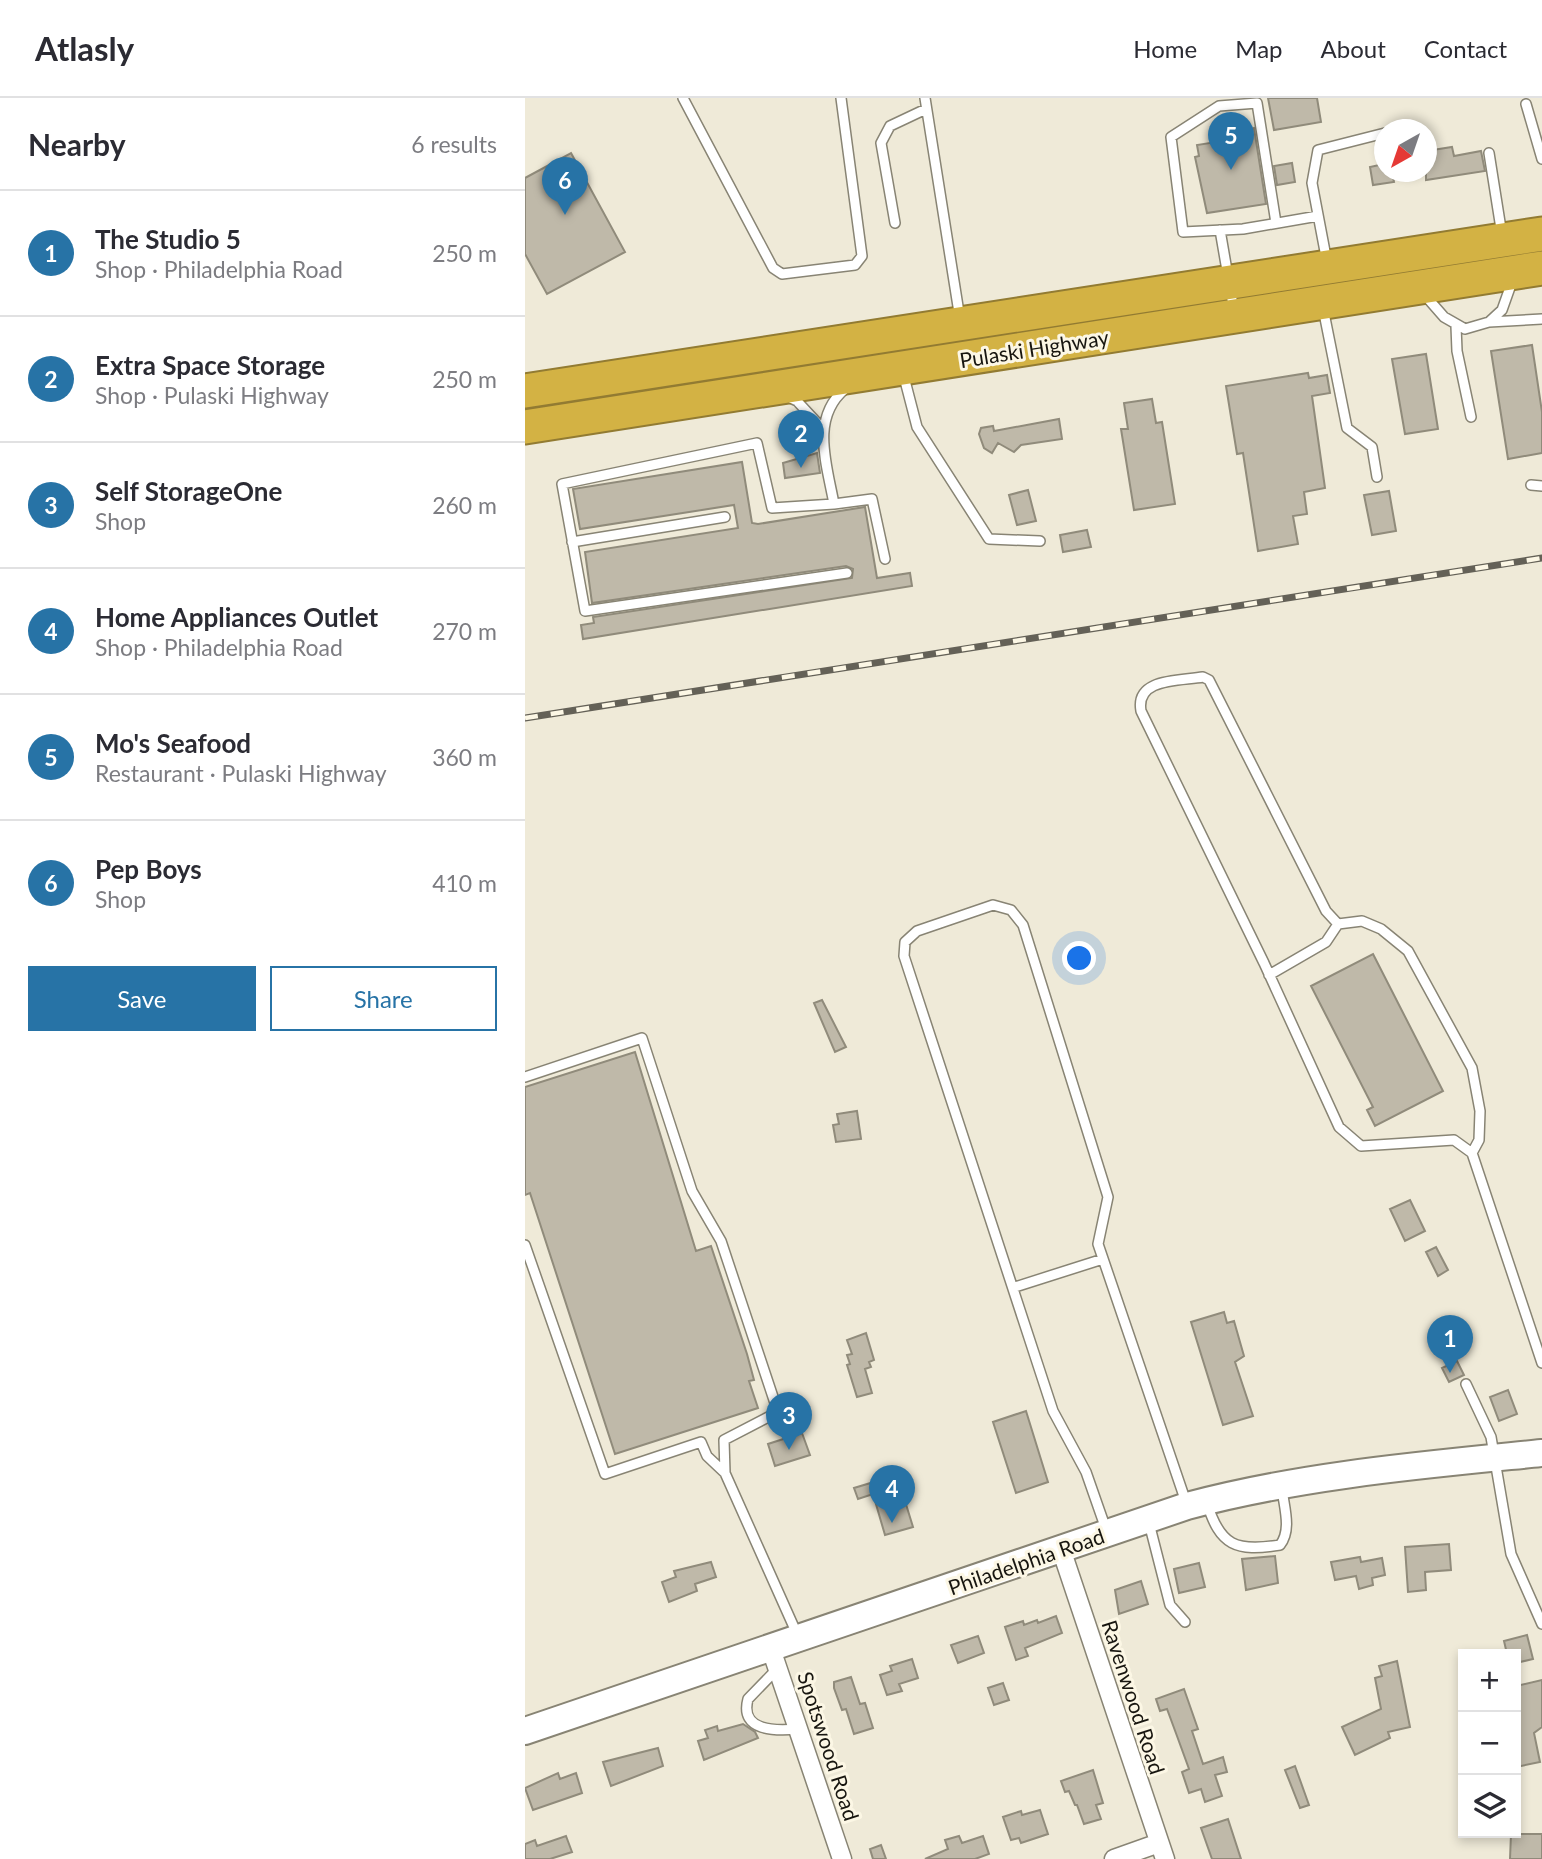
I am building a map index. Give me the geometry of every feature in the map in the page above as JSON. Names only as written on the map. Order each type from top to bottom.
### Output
[{"type":"highway","name":"Pulaski Highway","points":[[525,391],[1542,234]]},
{"type":"highway","name":"Pulaski Highway","points":[[525,427],[1529,270]]},
{"type":"main road","name":"Philadelphia Road","points":[[525,1731],[775,1658],[799,1639],[1148,1518],[1197,1504],[1281,1485],[1542,1453]]},
{"type":"street","name":"Ravenwood Road","points":[[1061,1549],[1162,1851]]},
{"type":"street","name":"Spotswood Road","points":[[775,1658],[842,1859]]},
{"type":"street","points":[[1114,1859],[1162,1851]]},
{"type":"lane","points":[[683,98],[773,268],[782,274],[855,265],[862,256],[841,98]]},
{"type":"lane","points":[[925,98],[961,324]]},
{"type":"lane","points":[[1276,223],[1257,103],[1219,106],[1171,137],[1183,232],[1220,230],[1276,223],[1318,216]]},
{"type":"lane","points":[[1525,104],[1542,159]]},
{"type":"lane","points":[[895,223],[881,143],[890,126],[926,108]]},
{"type":"lane","points":[[1328,267],[1312,183],[1318,150],[1374,136]]},
{"type":"lane","points":[[1489,153],[1503,240]]},
{"type":"lane","points":[[1220,230],[1235,316]]},
{"type":"lane","points":[[1418,287],[1456,326],[1465,329],[1478,328],[1502,310],[1529,270]]},
{"type":"lane","points":[[1322,302],[1347,428],[1372,447],[1377,477]]},
{"type":"lane","points":[[1489,322],[1542,319]]},
{"type":"lane","points":[[1456,326],[1457,351],[1471,417]]},
{"type":"lane","points":[[902,368],[917,427],[989,539],[1039,541]]},
{"type":"lane","points":[[834,503],[822,428],[834,398],[863,374]]},
{"type":"lane","points":[[770,389],[797,401],[822,428]]},
{"type":"lane","points":[[847,573],[585,611],[562,484],[757,443],[772,508],[872,499],[885,559]]},
{"type":"lane","points":[[1531,485],[1542,486]]},
{"type":"lane","points":[[572,542],[725,517]]},
{"type":"lane","points":[[1338,924],[1327,911],[1209,680],[1203,677],[1152,685],[1139,700],[1141,711],[1269,975],[1339,1127],[1352,1141],[1369,1148],[1454,1140],[1472,1153],[1542,1363]]},
{"type":"lane","points":[[1107,1532],[1086,1472],[1053,1411],[904,956],[905,942],[917,931],[993,905],[1011,910],[1023,925],[1108,1198],[1098,1244],[1197,1504],[1229,1542],[1239,1547],[1257,1549],[1280,1545],[1286,1538],[1287,1527],[1281,1485]]},
{"type":"lane","points":[[1269,975],[1326,942],[1338,924],[1362,921],[1381,929],[1408,951],[1472,1068],[1480,1111],[1479,1140],[1472,1153]]},
{"type":"lane","points":[[525,1077],[642,1038],[692,1191],[721,1241],[778,1412],[724,1440],[725,1474],[799,1639]]},
{"type":"lane","points":[[525,1245],[605,1474],[701,1442],[707,1457],[725,1474]]},
{"type":"lane","points":[[1014,1287],[1103,1259]]},
{"type":"lane","points":[[1466,1384],[1491,1437],[1511,1554],[1542,1623]]},
{"type":"lane","points":[[1148,1518],[1170,1605],[1185,1622]]},
{"type":"lane","points":[[775,1658],[748,1699],[748,1715],[765,1730],[799,1729]]},
{"type":"building","points":[[1268,98],[1317,98],[1321,122],[1274,130]]},
{"type":"building","points":[[1249,123],[1250,129],[1254,128],[1266,204],[1207,213],[1195,157],[1199,156],[1197,145],[1223,141],[1221,132],[1239,130],[1238,125]]},
{"type":"building","points":[[1452,147],[1454,156],[1481,151],[1485,171],[1437,178],[1437,149]]},
{"type":"building","points":[[571,153],[625,252],[547,294],[525,254],[525,178]]},
{"type":"building","points":[[1292,163],[1295,182],[1277,185],[1274,166]]},
{"type":"building","points":[[1374,166],[1374,182],[1394,182],[1373,185],[1370,167]]},
{"type":"building","points":[[1532,345],[1542,412],[1542,453],[1508,459],[1491,351]]},
{"type":"building","points":[[1426,354],[1438,429],[1405,434],[1392,359]]},
{"type":"building","points":[[1308,373],[1309,378],[1327,375],[1330,393],[1312,396],[1325,488],[1304,492],[1307,514],[1293,516],[1298,544],[1258,551],[1243,453],[1237,454],[1226,386]]},
{"type":"building","points":[[1152,399],[1156,423],[1162,422],[1175,504],[1134,510],[1121,429],[1128,429],[1124,403]]},
{"type":"building","points":[[1059,419],[1062,439],[1021,445],[1014,452],[998,443],[992,453],[984,448],[979,434],[981,428],[993,426],[994,431]]},
{"type":"building","points":[[817,453],[820,473],[785,478],[783,463]]},
{"type":"building","points":[[742,462],[752,523],[865,507],[877,578],[910,573],[912,586],[583,639],[581,625],[594,623],[593,617],[852,578],[853,569],[846,566],[592,603],[585,552],[738,528],[734,505],[580,529],[573,489]]},
{"type":"building","points":[[1028,490],[1036,521],[1017,525],[1009,495]]},
{"type":"building","points":[[1389,491],[1396,531],[1372,535],[1364,495]]},
{"type":"building","points":[[1087,530],[1091,547],[1063,552],[1060,535]]},
{"type":"building","points":[[1373,954],[1443,1091],[1375,1126],[1367,1110],[1373,1107],[1311,986]]},
{"type":"building","points":[[822,1000],[846,1047],[835,1052],[814,1003]]},
{"type":"building","points":[[635,1052],[696,1251],[711,1246],[747,1354],[754,1380],[749,1381],[758,1408],[615,1454],[530,1193],[525,1195],[525,1087]]},
{"type":"building","points":[[857,1111],[861,1139],[836,1142],[833,1125],[839,1124],[837,1114]]},
{"type":"building","points":[[1410,1200],[1425,1231],[1405,1241],[1390,1209]]},
{"type":"building","points":[[1436,1247],[1448,1270],[1438,1276],[1426,1252]]},
{"type":"building","points":[[1224,1312],[1227,1323],[1234,1321],[1244,1356],[1235,1362],[1253,1416],[1223,1425],[1191,1322]]},
{"type":"building","points":[[866,1333],[874,1360],[869,1362],[871,1367],[865,1369],[872,1393],[857,1397],[847,1365],[850,1364],[847,1355],[852,1354],[847,1340]]},
{"type":"building","points":[[1457,1361],[1464,1375],[1449,1382],[1442,1368]]},
{"type":"building","points":[[1508,1390],[1517,1414],[1499,1421],[1490,1397]]},
{"type":"building","points":[[1026,1411],[1048,1482],[1016,1493],[993,1422]]},
{"type":"building","points":[[802,1433],[810,1455],[775,1466],[768,1444]]},
{"type":"building","points":[[897,1475],[913,1527],[885,1535],[873,1494],[858,1499],[854,1488]]},
{"type":"building","points":[[1449,1544],[1451,1570],[1425,1572],[1426,1590],[1408,1592],[1405,1547]]},
{"type":"building","points":[[1275,1556],[1278,1583],[1246,1590],[1242,1559]]},
{"type":"building","points":[[1360,1557],[1361,1562],[1382,1558],[1385,1575],[1372,1578],[1373,1585],[1359,1589],[1356,1576],[1335,1580],[1331,1562]]},
{"type":"building","points":[[711,1562],[716,1577],[695,1584],[697,1591],[669,1602],[662,1582],[676,1577],[674,1571]]},
{"type":"building","points":[[1199,1563],[1205,1587],[1179,1593],[1174,1569]]},
{"type":"building","points":[[1141,1581],[1148,1604],[1119,1614],[1115,1590]]},
{"type":"building","points":[[1056,1616],[1062,1633],[1025,1648],[1028,1656],[1016,1660],[1005,1627],[1023,1621],[1024,1625],[1037,1620],[1038,1623]]},
{"type":"building","points":[[1527,1635],[1533,1659],[1521,1662],[1521,1649],[1506,1649],[1504,1641]]},
{"type":"building","points":[[978,1636],[984,1653],[958,1663],[951,1645]]},
{"type":"building","points":[[912,1659],[918,1678],[899,1684],[902,1691],[887,1695],[880,1675],[892,1671],[890,1666]]},
{"type":"building","points":[[1397,1661],[1410,1727],[1388,1732],[1390,1738],[1355,1755],[1342,1727],[1381,1709],[1375,1678],[1382,1676],[1379,1666]]},
{"type":"building","points":[[851,1677],[860,1704],[865,1703],[873,1728],[854,1734],[846,1709],[842,1710],[834,1688],[834,1682]]},
{"type":"building","points":[[1542,1680],[1542,1727],[1534,1733],[1540,1762],[1521,1766],[1521,1712],[1521,1685]]},
{"type":"building","points":[[1003,1683],[1009,1700],[994,1705],[988,1688]]},
{"type":"building","points":[[1184,1689],[1198,1729],[1192,1731],[1203,1764],[1223,1757],[1227,1772],[1215,1775],[1222,1796],[1205,1802],[1201,1789],[1189,1793],[1182,1772],[1189,1769],[1167,1709],[1160,1711],[1156,1699]]},
{"type":"building","points":[[743,1724],[755,1732],[758,1738],[704,1760],[698,1741],[708,1738],[705,1730],[717,1726],[718,1731]]},
{"type":"building","points":[[658,1748],[663,1766],[611,1786],[603,1762]]},
{"type":"building","points":[[1295,1766],[1309,1805],[1300,1808],[1285,1770]]},
{"type":"building","points":[[1093,1770],[1103,1803],[1096,1805],[1101,1819],[1084,1824],[1077,1805],[1069,1791],[1065,1792],[1061,1781]]},
{"type":"building","points":[[558,1773],[560,1779],[576,1773],[582,1793],[533,1810],[525,1788]]},
{"type":"building","points":[[1040,1810],[1048,1834],[1021,1843],[1019,1838],[1011,1840],[1003,1817],[1021,1811],[1022,1815]]},
{"type":"building","points":[[1228,1819],[1241,1859],[1212,1859],[1201,1828]]},
{"type":"building","points":[[1521,1834],[1542,1834],[1542,1859],[1510,1859],[1511,1838],[1521,1838]]},
{"type":"building","points":[[566,1836],[572,1852],[550,1859],[525,1859],[525,1844],[535,1840],[537,1846]]},
{"type":"building","points":[[959,1836],[962,1843],[983,1836],[989,1854],[975,1859],[925,1859],[948,1849],[945,1840]]},
{"type":"building","points":[[881,1845],[886,1859],[873,1859],[870,1849]]},
{"type":"railway","points":[[525,718],[1542,558]]},
{"type":"place","name":"Mo's Seafood","points":[[1231,170]]},
{"type":"place","name":"Pep Boys","points":[[565,215]]},
{"type":"place","name":"Extra Space Storage","points":[[801,468]]},
{"type":"place","name":"The Studio 5","points":[[1450,1373]]},
{"type":"place","name":"Self StorageOne","points":[[789,1450]]},
{"type":"place","name":"Home Appliances Outlet","points":[[892,1523]]}]
